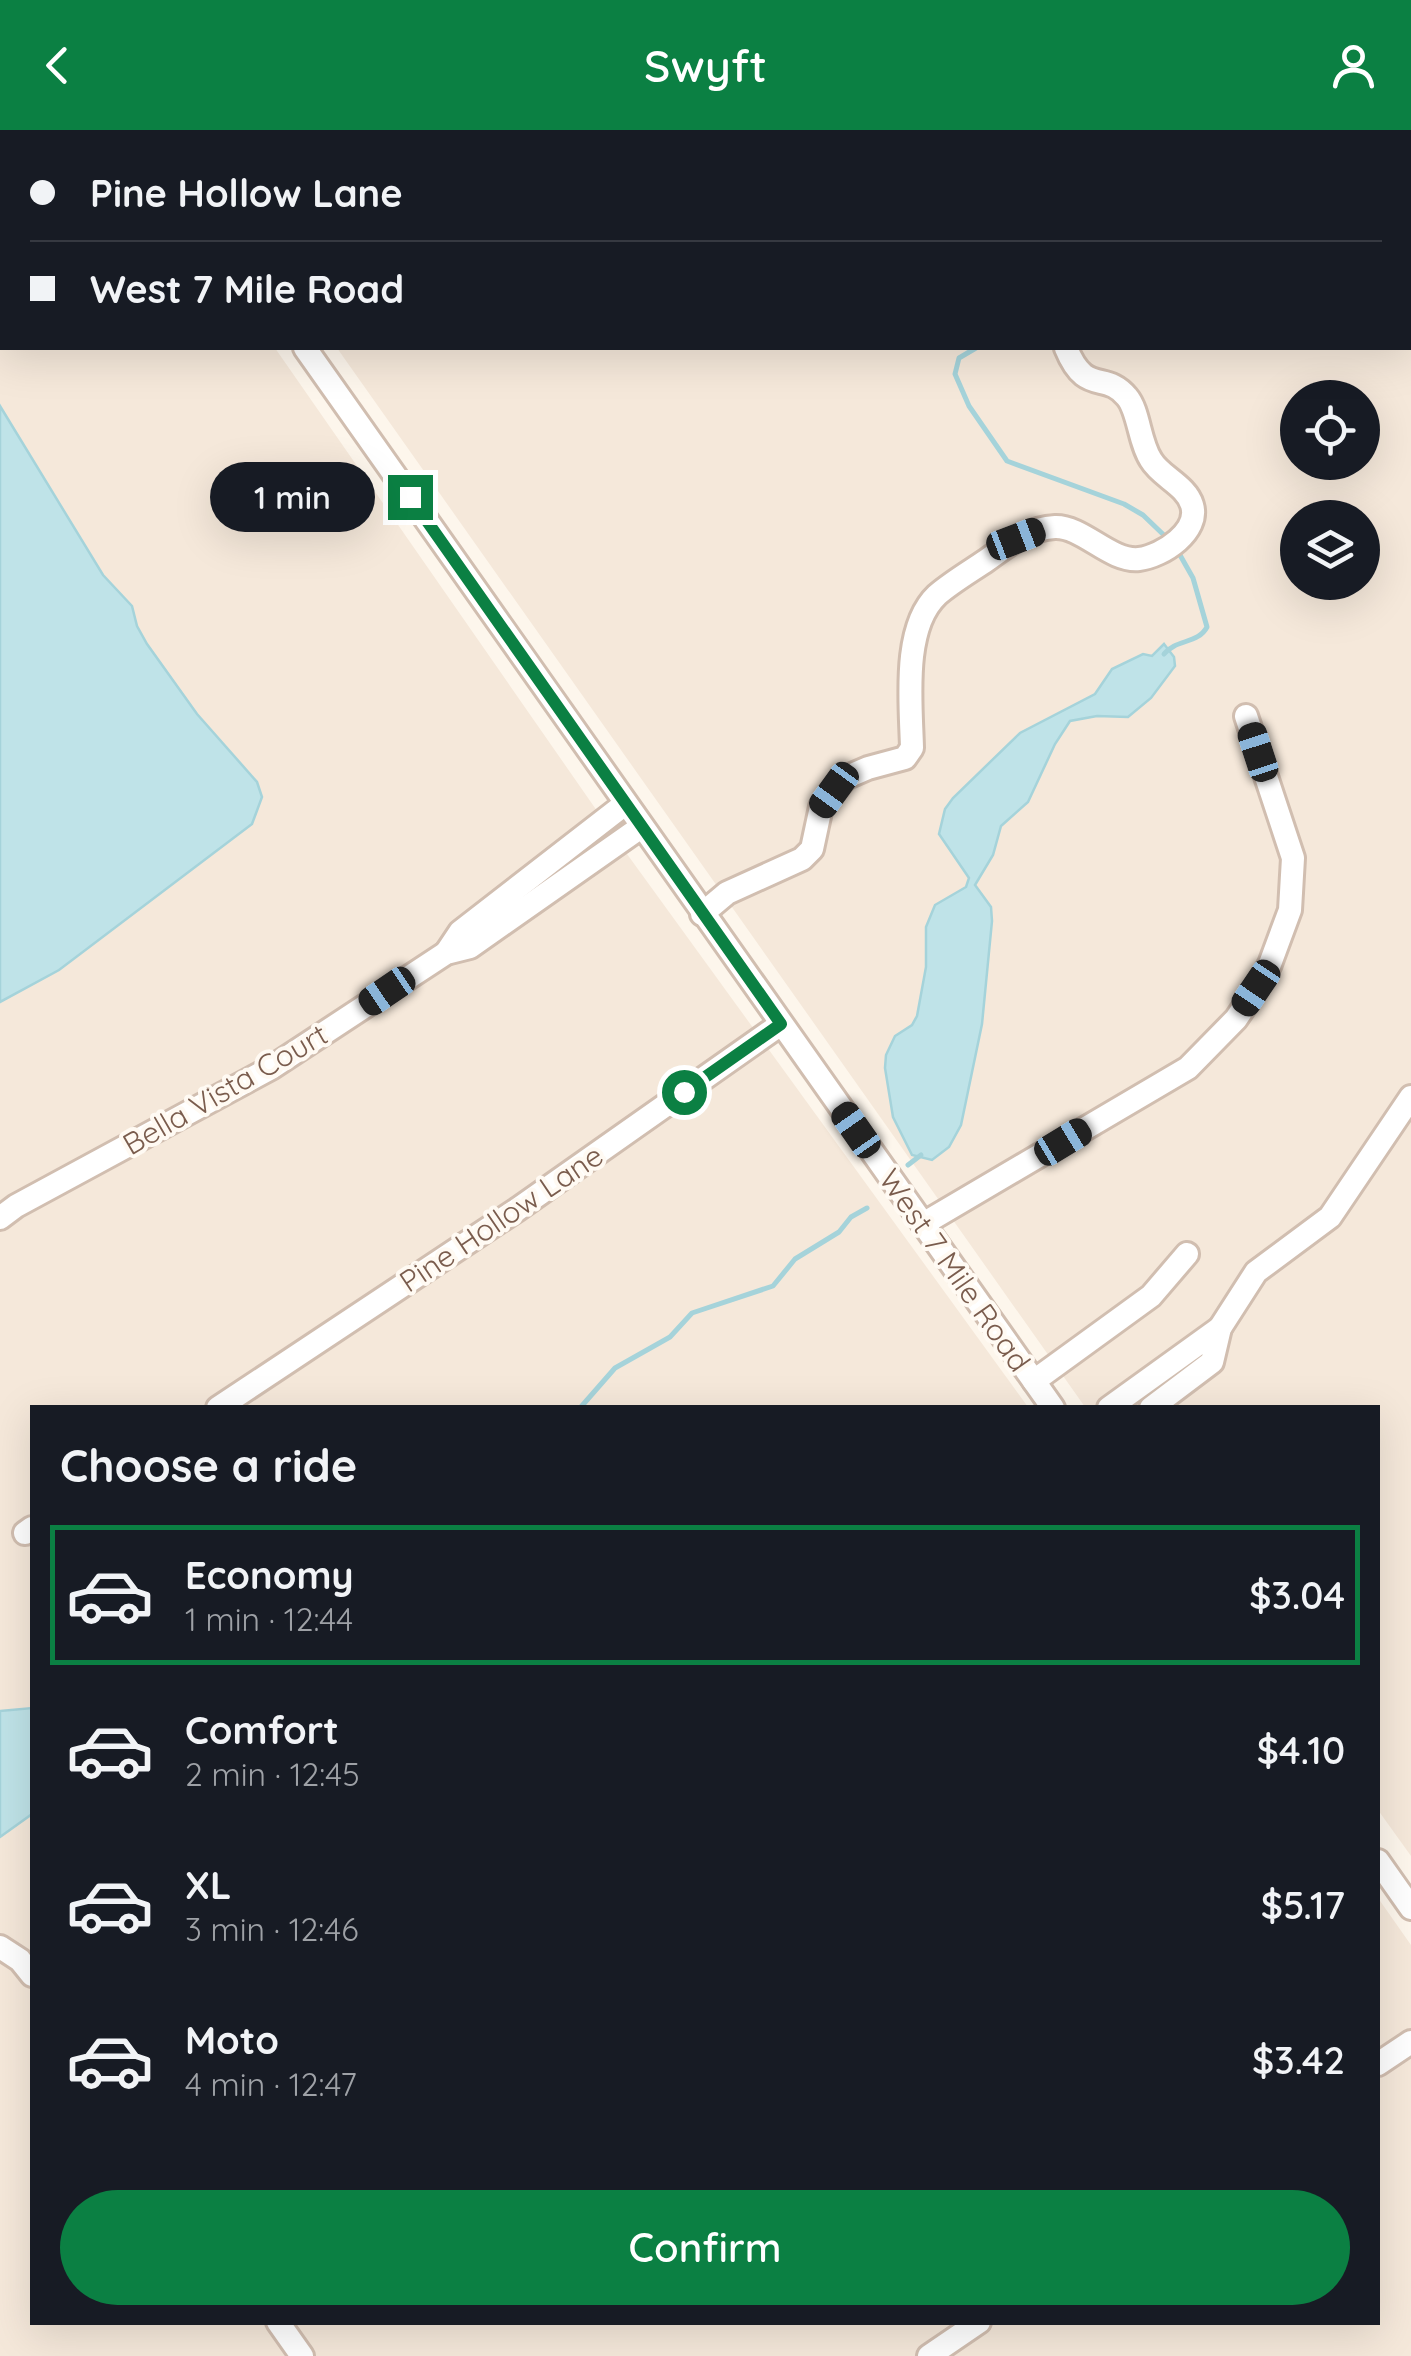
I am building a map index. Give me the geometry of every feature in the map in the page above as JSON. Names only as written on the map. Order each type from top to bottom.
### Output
[{"type":"street","name":"West 7 Mile Road","points":[[305,350],[1051,1405]]},
{"type":"street","points":[[702,914],[727,893],[802,859],[812,850],[822,807],[845,778],[905,758],[912,748],[911,668],[920,616],[937,595],[1016,539],[1042,529],[1060,526],[1137,560],[1170,546],[1192,522],[1193,508],[1186,494],[1154,466],[1141,444],[1126,394],[1085,378],[1074,368],[1067,350]]},
{"type":"street","points":[[923,1224],[1188,1068],[1236,1019],[1256,988],[1270,964],[1290,910],[1293,858],[1246,716]]},
{"type":"street","name":"Bella Vista Court","points":[[0,1218],[271,1068],[446,953],[470,948],[624,804]]},
{"type":"street","name":"Bella Vista Court","points":[[537,886],[641,827]]},
{"type":"street","name":"Pine Hollow Lane","points":[[223,1405],[518,1209],[781,1024]]},
{"type":"street","points":[[1155,1405],[1212,1362],[1220,1328],[1256,1272],[1330,1216],[1411,1097]]},
{"type":"street","points":[[1034,1381],[1151,1296],[1187,1254]]},
{"type":"street","points":[[1113,1405],[1220,1328]]},
{"type":"street","points":[[1380,1864],[1411,1908]]},
{"type":"street","points":[[0,1947],[20,1960],[30,1972]]},
{"type":"street","points":[[1380,2063],[1411,2042]]},
{"type":"street","points":[[280,2325],[302,2356]]},
{"type":"street","points":[[930,2356],[975,2325]]},
{"type":"shaded area","points":[[0,350],[276,350],[627,854],[1027,1405],[30,1405],[30,2325],[1380,2325],[1380,1901],[1411,1945],[1411,2356],[0,2356]]},
{"type":"shaded area","points":[[338,350],[1411,350],[1411,1856],[1380,1813],[1380,1405],[1084,1405]]},
{"type":"water","points":[[0,406],[103,575],[132,606],[147,644],[197,714],[257,782],[262,797],[252,824],[59,970],[0,1002]]},
{"type":"water","points":[[1164,644],[1174,657],[1175,666],[1151,698],[1128,717],[1097,716],[1070,721],[1028,802],[1001,826],[993,855],[975,885],[991,907],[992,921],[982,1024],[961,1125],[949,1147],[932,1160],[912,1155],[893,1117],[886,1055],[895,1036],[912,1025],[917,1016],[926,967],[926,927],[935,905],[966,887],[969,878],[939,834],[945,809],[1020,733],[1095,694],[1112,669],[1143,654],[1152,656]]},
{"type":"water","points":[[30,1708],[30,1815],[0,1837],[0,1711]]},
{"type":"waterway","points":[[973,350],[959,358],[955,374],[969,406],[1007,461],[1124,504],[1143,515],[1169,540]]},
{"type":"waterway","points":[[1164,654],[1207,627],[1193,578],[1176,548]]},
{"type":"waterway","points":[[908,1165],[921,1155]]},
{"type":"waterway","points":[[583,1405],[615,1368],[670,1337],[692,1313],[773,1286],[795,1259],[839,1232],[851,1217],[867,1208]]},
{"type":"route","points":[[410,497],[781,1024],[684,1092]]}]
